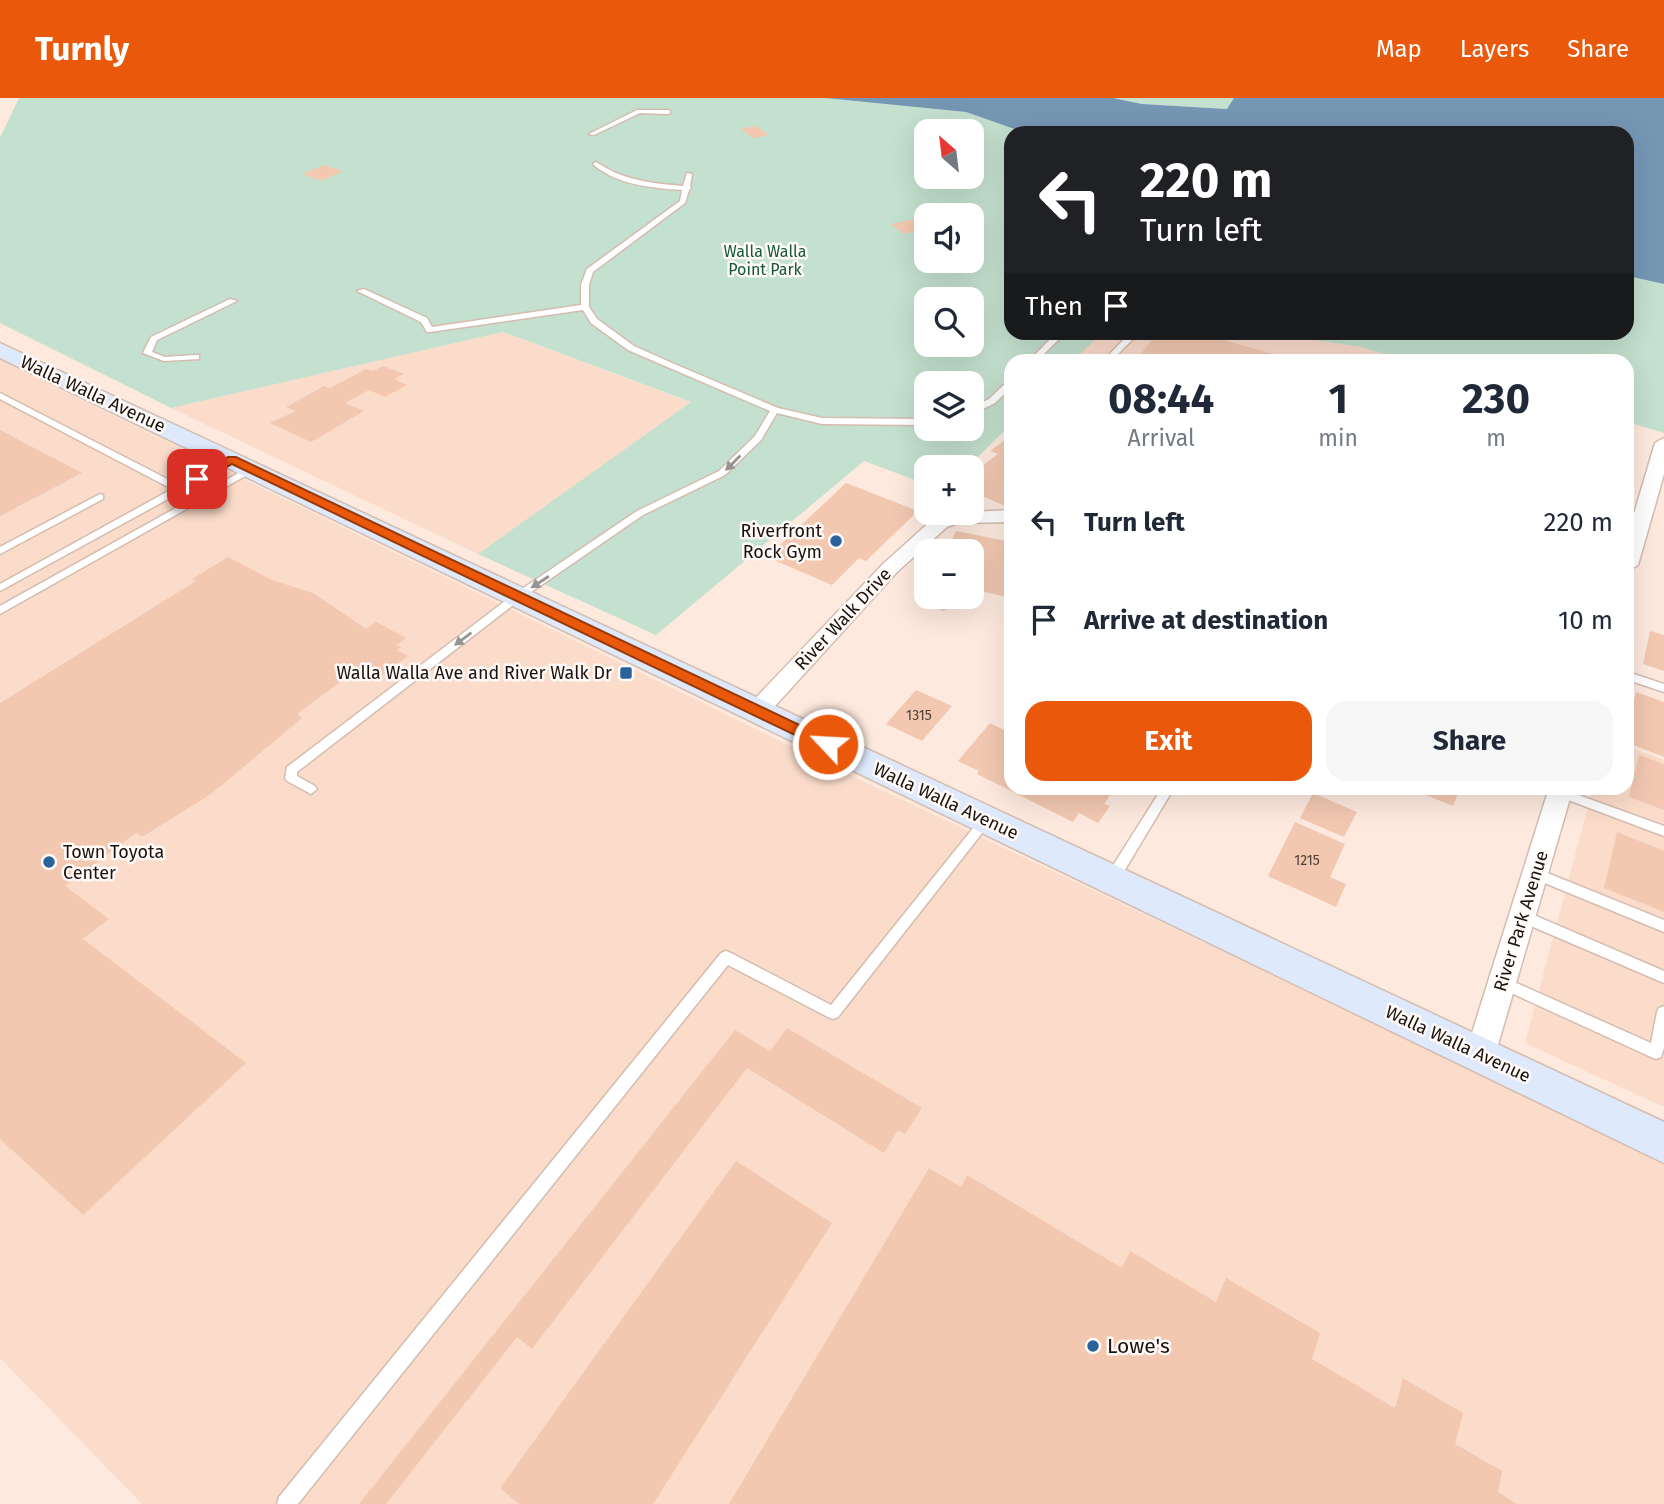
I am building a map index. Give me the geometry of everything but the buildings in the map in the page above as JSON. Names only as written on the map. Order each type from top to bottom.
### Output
[{"type":"street","name":"Walla Walla Avenue","points":[[0,350],[1664,1143]]},
{"type":"street","points":[[1634,545],[1664,443]]},
{"type":"street","name":"River Walk Drive","points":[[757,711],[890,568],[940,523],[968,516],[1004,516]]},
{"type":"street","name":"River Park Avenue","points":[[1480,1055],[1558,795]]},
{"type":"lane","points":[[592,134],[639,111],[668,112]]},
{"type":"lane","points":[[596,164],[604,173],[656,186],[688,188]]},
{"type":"lane","points":[[689,174],[683,202],[590,271],[584,285],[585,307],[594,321],[631,348],[775,410],[822,421],[914,422]]},
{"type":"lane","points":[[361,290],[424,320],[430,330],[585,307]]},
{"type":"lane","points":[[196,356],[164,359],[147,353],[154,339],[233,301]]},
{"type":"lane","points":[[1040,354],[1054,340]]},
{"type":"lane","points":[[1114,354],[1128,340]]},
{"type":"lane","points":[[984,405],[1004,390]]},
{"type":"lane","points":[[0,396],[198,499]]},
{"type":"lane","points":[[311,789],[291,778],[290,771],[517,597],[640,513],[722,473],[758,438],[775,410]]},
{"type":"lane","points":[[0,589],[179,489],[241,464]]},
{"type":"lane","points":[[0,611],[198,499],[241,464]]},
{"type":"lane","points":[[0,551],[100,497]]},
{"type":"lane","points":[[1634,678],[1664,688]]},
{"type":"lane","points":[[1112,880],[1164,795]]},
{"type":"lane","points":[[1573,795],[1664,831]]},
{"type":"lane","points":[[286,1504],[726,957],[833,1013],[986,820]]},
{"type":"lane","points":[[1535,873],[1664,926]]},
{"type":"lane","points":[[1522,916],[1664,977]]},
{"type":"lane","points":[[1503,983],[1656,1052],[1664,1012]]},
{"type":"shaded area","points":[[503,332],[692,403],[478,554],[171,408]]},
{"type":"shaded area","points":[[1094,340],[1317,340],[1361,347],[1384,354],[1080,354]]},
{"type":"shaded area","points":[[0,360],[850,775],[1664,1161],[1664,1504],[142,1504],[0,1358]]},
{"type":"shaded area","points":[[1634,749],[1664,760],[1664,1107],[1525,1043],[1591,795],[1634,795]]},
{"type":"green space","name":"Walla Walla Point Park","points":[[19,98],[825,98],[966,112],[1006,126],[1004,340],[1095,340],[1080,354],[1004,354],[1004,431],[980,455],[914,455],[914,480],[864,461],[656,635],[478,554],[691,402],[503,332],[171,408],[0,323],[0,138]]},
{"type":"green space","points":[[1113,98],[1234,98],[1228,109],[1142,104]]},
{"type":"green space","points":[[1634,277],[1664,284],[1664,433],[1634,424],[1634,354],[1384,354],[1361,347],[1317,340],[1634,340]]},
{"type":"water","points":[[825,98],[1113,98],[1142,104],[1227,109],[1234,98],[1664,98],[1664,284],[1634,277],[1634,126],[1006,126],[966,112]]},
{"type":"place","name":"Riverfront Rock Gym","points":[[836,541]]},
{"type":"place","name":"Walla Walla Ave and River Walk Dr","points":[[626,673]]},
{"type":"place","name":"Town Toyota Center","points":[[49,862]]},
{"type":"place","name":"Lowe's","points":[[1093,1346]]},
{"type":"route","points":[[197,479],[232,460],[828,744]]}]
